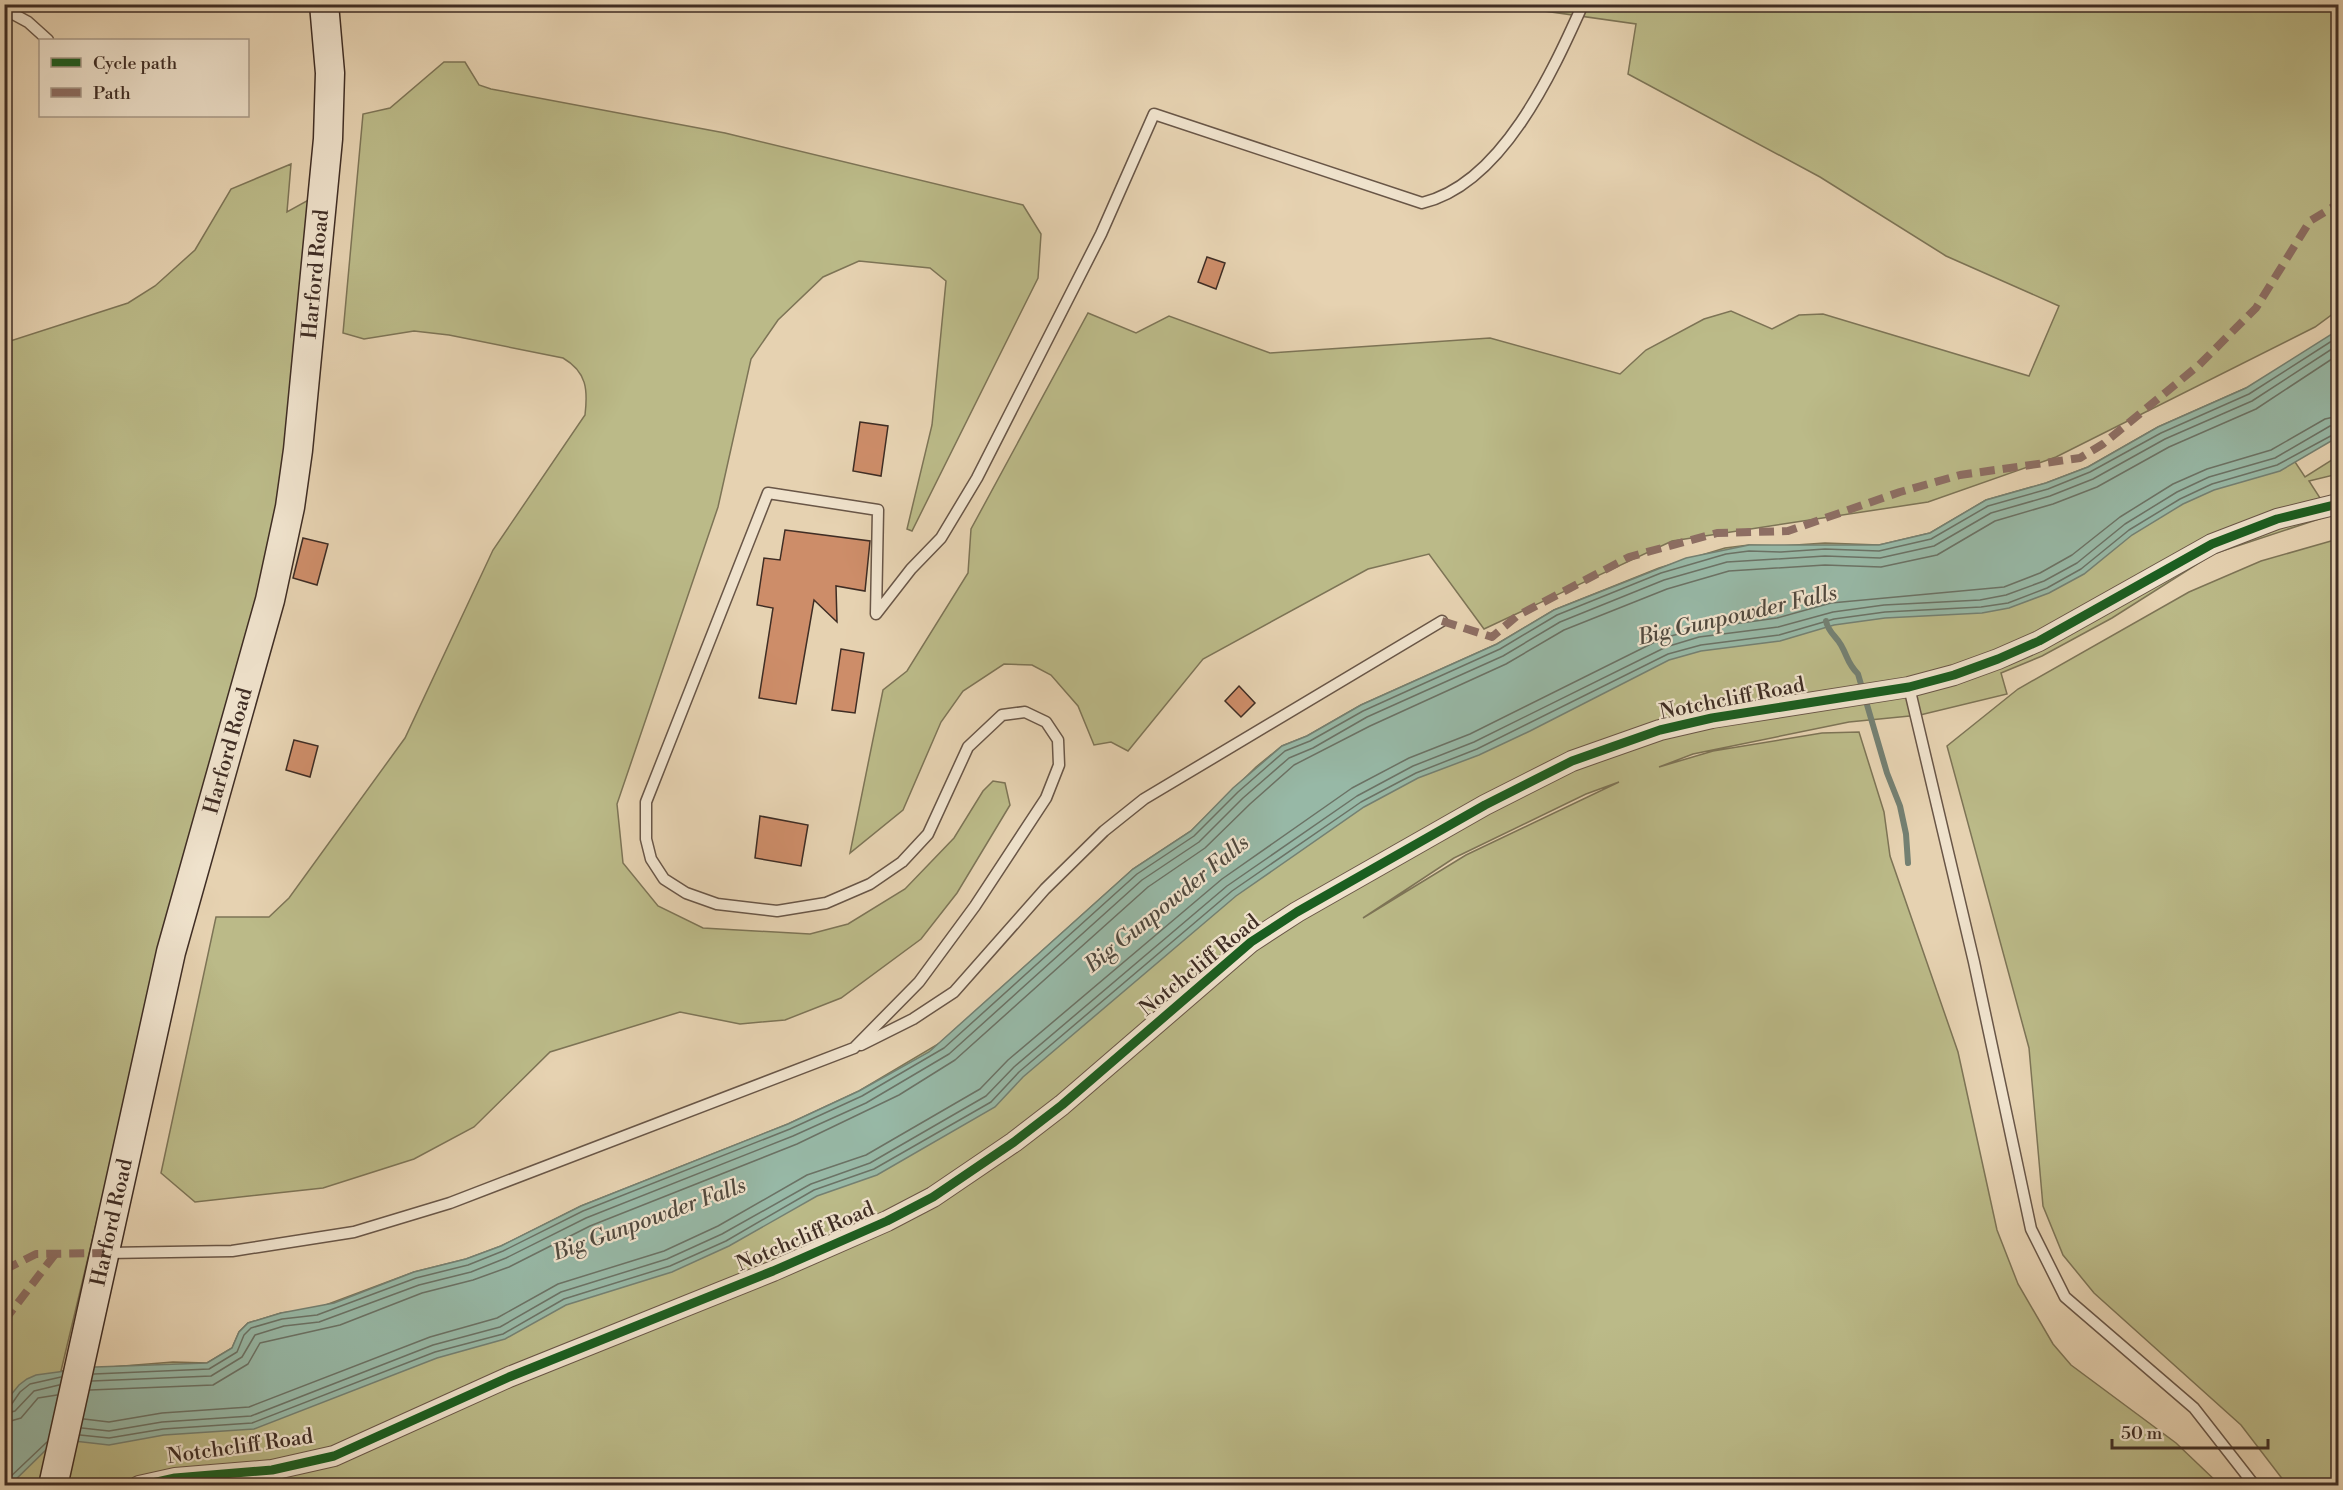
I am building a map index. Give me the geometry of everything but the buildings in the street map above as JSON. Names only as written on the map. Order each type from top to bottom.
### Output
[{"type":"main road","name":"Harford Road","points":[[54,1479],[171,952],[270,600],[290,507],[300,428],[328,139],[330,73],[324,4]]},
{"type":"street","name":"Notchcliff Road","points":[[139,1485],[175,1478],[272,1470],[334,1456],[509,1377],[773,1271],[887,1221],[933,1197],[1014,1142],[1062,1105],[1251,942],[1297,912],[1485,805],[1572,761],[1660,730],[1712,718],[1909,687],[1954,675],[2018,650],[2212,544],[2277,519],[2338,504]]},
{"type":"lane","points":[[854,1048],[919,981],[975,906],[1046,798],[1059,765],[1058,740],[1046,722],[1025,712],[1002,715],[968,747],[928,834],[902,862],[870,884],[826,903],[777,911],[717,904],[686,893],[664,879],[651,859],[646,839],[646,802],[768,493],[878,510],[876,614],[911,568],[941,538],[977,478],[1101,234],[1154,114],[1422,203],[1441,199],[1483,168],[1504,146],[1539,92],[1583,4]]},
{"type":"lane","points":[[4,9],[28,22],[47,39]]},
{"type":"lane","points":[[104,1253],[232,1251],[354,1232],[450,1203],[854,1048],[913,1019],[954,992],[1046,889],[1104,831],[1144,799],[1442,621]]},
{"type":"lane","points":[[1909,687],[1974,962],[2031,1229],[2065,1297],[2194,1407],[2255,1485]]},
{"type":"shaded area","points":[[1502,5],[2338,5],[2338,310],[2315,327],[2056,457],[1928,502],[1672,541],[1484,629],[1429,554],[1368,569],[1203,659],[1128,751],[1111,742],[1094,745],[1078,706],[1051,675],[1032,665],[1004,664],[963,691],[941,722],[903,810],[850,853],[883,690],[907,671],[968,573],[971,529],[1088,313],[1136,333],[1169,316],[1270,353],[1490,338],[1620,374],[1646,350],[1704,319],[1731,311],[1772,329],[1799,315],[1823,314],[2029,376],[2059,306],[1946,256],[1820,177],[1628,74],[1636,24]]},
{"type":"shaded area","points":[[444,62],[465,62],[479,85],[491,89],[725,133],[1023,205],[1041,234],[1038,278],[912,531],[907,529],[932,425],[946,281],[930,268],[859,261],[823,277],[778,320],[751,359],[718,507],[617,804],[623,863],[658,906],[703,928],[810,934],[848,924],[905,889],[954,838],[983,791],[993,781],[1005,783],[1010,805],[957,893],[921,939],[841,998],[785,1020],[740,1024],[680,1012],[550,1052],[474,1127],[414,1159],[323,1188],[195,1202],[161,1173],[216,917],[269,917],[289,898],[405,738],[493,550],[585,415],[584,382],[577,369],[563,358],[449,335],[414,331],[364,339],[343,333],[363,114],[390,108]]},
{"type":"shaded area","points":[[291,164],[287,212],[312,198],[294,386],[273,545],[161,952],[61,1371],[173,1362],[207,1363],[232,1348],[239,1332],[248,1323],[281,1313],[315,1309],[414,1272],[466,1259],[501,1246],[581,1206],[788,1124],[859,1091],[940,1043],[1133,869],[1191,831],[1256,767],[1282,746],[1307,736],[1361,705],[1497,644],[1554,610],[1659,568],[1725,548],[1825,543],[1879,545],[1930,533],[1986,500],[2046,483],[2088,467],[2158,427],[2246,388],[2305,477],[2338,456],[2338,474],[2309,481],[2331,515],[2213,554],[2112,618],[2042,656],[2001,673],[2007,694],[1920,715],[1849,722],[1693,754],[1659,767],[1713,751],[1822,733],[1859,732],[1884,812],[1890,856],[1958,1052],[1997,1230],[2018,1284],[2053,1344],[2071,1365],[2176,1443],[2220,1485],[5,1485],[4,343],[128,303],[155,286],[195,250],[231,189]],"holes":[[[1619,782],[1466,855],[1363,918],[1454,858],[1586,794]]]},
{"type":"shaded area","points":[[2338,539],[2338,1485],[2287,1485],[2241,1425],[2094,1293],[2063,1255],[2043,1206],[2029,1048],[1947,746],[2018,689],[2189,592],[2261,561]]},
{"type":"water","name":"Big Gunpowder Falls","points":[[2338,330],[2338,437],[2280,471],[2214,490],[2183,504],[2132,535],[2084,574],[2049,593],[2009,608],[1982,613],[1885,618],[1834,625],[1780,641],[1701,651],[1669,660],[1479,755],[1418,778],[1364,807],[1236,896],[1023,1077],[995,1107],[877,1175],[817,1196],[729,1246],[672,1272],[566,1305],[505,1339],[437,1358],[254,1429],[164,1435],[109,1445],[74,1441],[49,1447],[10,1485],[5,1486],[5,1402],[27,1379],[36,1375],[95,1367],[207,1363],[232,1348],[239,1332],[248,1323],[281,1313],[334,1303],[414,1272],[466,1259],[501,1246],[581,1206],[788,1124],[859,1091],[929,1052],[1133,869],[1191,831],[1233,788],[1282,746],[1307,736],[1361,705],[1497,644],[1554,610],[1686,558],[1749,545],[1879,545],[1930,533],[1986,500],[2046,483],[2088,467],[2158,427],[2246,388]]},
{"type":"waterway","points":[[1826,621],[1858,674],[1887,773],[1900,806],[1906,834],[1908,863]]},
{"type":"marked path","points":[[1442,621],[1492,637],[1517,616],[1629,557],[1717,533],[1788,531],[1900,492],[1960,475],[2080,458],[2103,444],[2199,365],[2256,308],[2310,221],[2338,204]]},
{"type":"marked path","points":[[4,1321],[56,1253]]},
{"type":"marked path","points":[[4,1270],[36,1254],[104,1253]]},
{"type":"cycle path","points":[[139,1486],[175,1478],[272,1470],[334,1456],[509,1377],[773,1271],[887,1221],[933,1197],[1014,1142],[1062,1105],[1251,942],[1297,912],[1485,805],[1572,761],[1660,730],[1712,718],[1909,687],[1954,675],[2039,641],[2212,544],[2277,519],[2338,504]]}]
